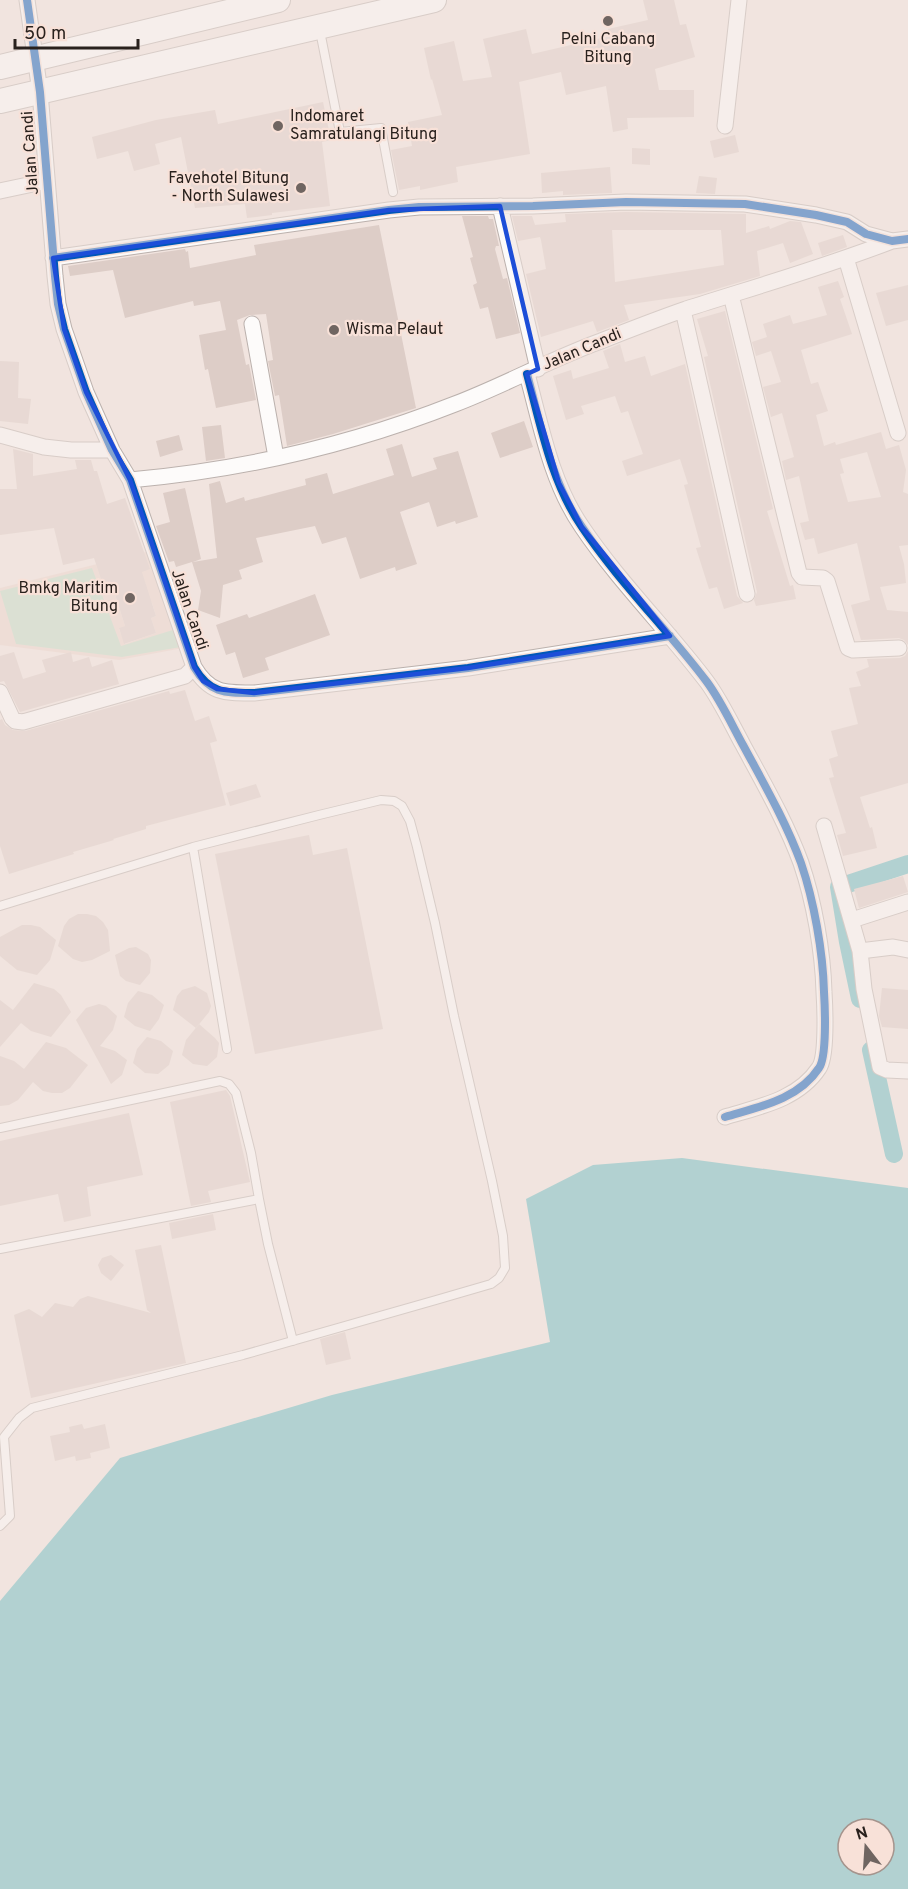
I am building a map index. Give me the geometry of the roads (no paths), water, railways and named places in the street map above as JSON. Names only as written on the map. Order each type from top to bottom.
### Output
[{"type":"highway","points":[[0,67],[278,0]]},
{"type":"highway","points":[[0,101],[434,0]]},
{"type":"street","name":"Jalan Candi","points":[[27,0],[40,92],[58,304],[64,329],[86,392],[112,450],[130,480],[194,667],[203,681],[230,693],[254,693],[468,668],[670,636]]},
{"type":"street","points":[[725,126],[739,0]]},
{"type":"street","points":[[0,191],[47,181]]},
{"type":"street","points":[[53,258],[419,207],[626,202],[745,204],[847,222],[866,234],[900,240]]},
{"type":"street","points":[[500,206],[545,441],[569,504],[582,527],[612,567],[709,685],[775,804],[801,864],[815,919],[823,967],[825,1022],[821,1067],[799,1090],[776,1101],[725,1117]]},
{"type":"street","name":"Jalan Candi","points":[[130,480],[171,477],[276,457],[330,446],[394,427],[456,404],[576,350],[683,310],[900,240]]},
{"type":"street","points":[[846,258],[898,433]]},
{"type":"street","points":[[730,295],[799,573],[802,577],[824,578],[827,581],[848,648],[853,650],[899,648]]},
{"type":"street","points":[[683,310],[747,594]]},
{"type":"street","points":[[252,324],[276,457]]},
{"type":"street","points":[[0,435],[44,447],[71,450],[112,450]]},
{"type":"street","points":[[0,692],[12,718],[23,722],[185,676],[194,667]]},
{"type":"street","points":[[824,826],[860,951],[864,989],[880,1066],[887,1070],[908,1071]]},
{"type":"street","points":[[852,920],[908,902]]},
{"type":"street","points":[[860,951],[893,947],[908,950]]},
{"type":"lane","points":[[319,27],[340,132],[381,128],[393,192]]},
{"type":"lane","points":[[0,906],[193,847],[381,800],[394,801],[402,806],[410,821],[417,847],[492,1181],[503,1236],[505,1268],[499,1278],[491,1284],[243,1355],[32,1408],[19,1418],[4,1437],[10,1516],[0,1526]]},
{"type":"lane","points":[[193,847],[227,1049]]},
{"type":"lane","points":[[0,1128],[220,1081],[229,1084],[236,1094],[251,1153],[268,1244],[293,1341]]},
{"type":"lane","points":[[0,1249],[259,1198]]},
{"type":"water","points":[[682,1158],[908,1188],[908,1889],[0,1889],[0,1601],[120,1458],[332,1395],[550,1342],[526,1199],[593,1165]]},
{"type":"waterway","points":[[860,999],[839,887],[908,864]]},
{"type":"waterway","points":[[871,1050],[894,1154]]},
{"type":"place","name":"Pelni Cabang Bitung","points":[[608,21]]},
{"type":"place","name":"Indomaret Samratulangi Bitung","points":[[278,126]]},
{"type":"place","name":"Favehotel Bitung - North Sulawesi","points":[[301,188]]},
{"type":"place","name":"Wisma Pelaut","points":[[334,330]]},
{"type":"place","name":"Bmkg Maritim Bitung","points":[[130,598]]}]
